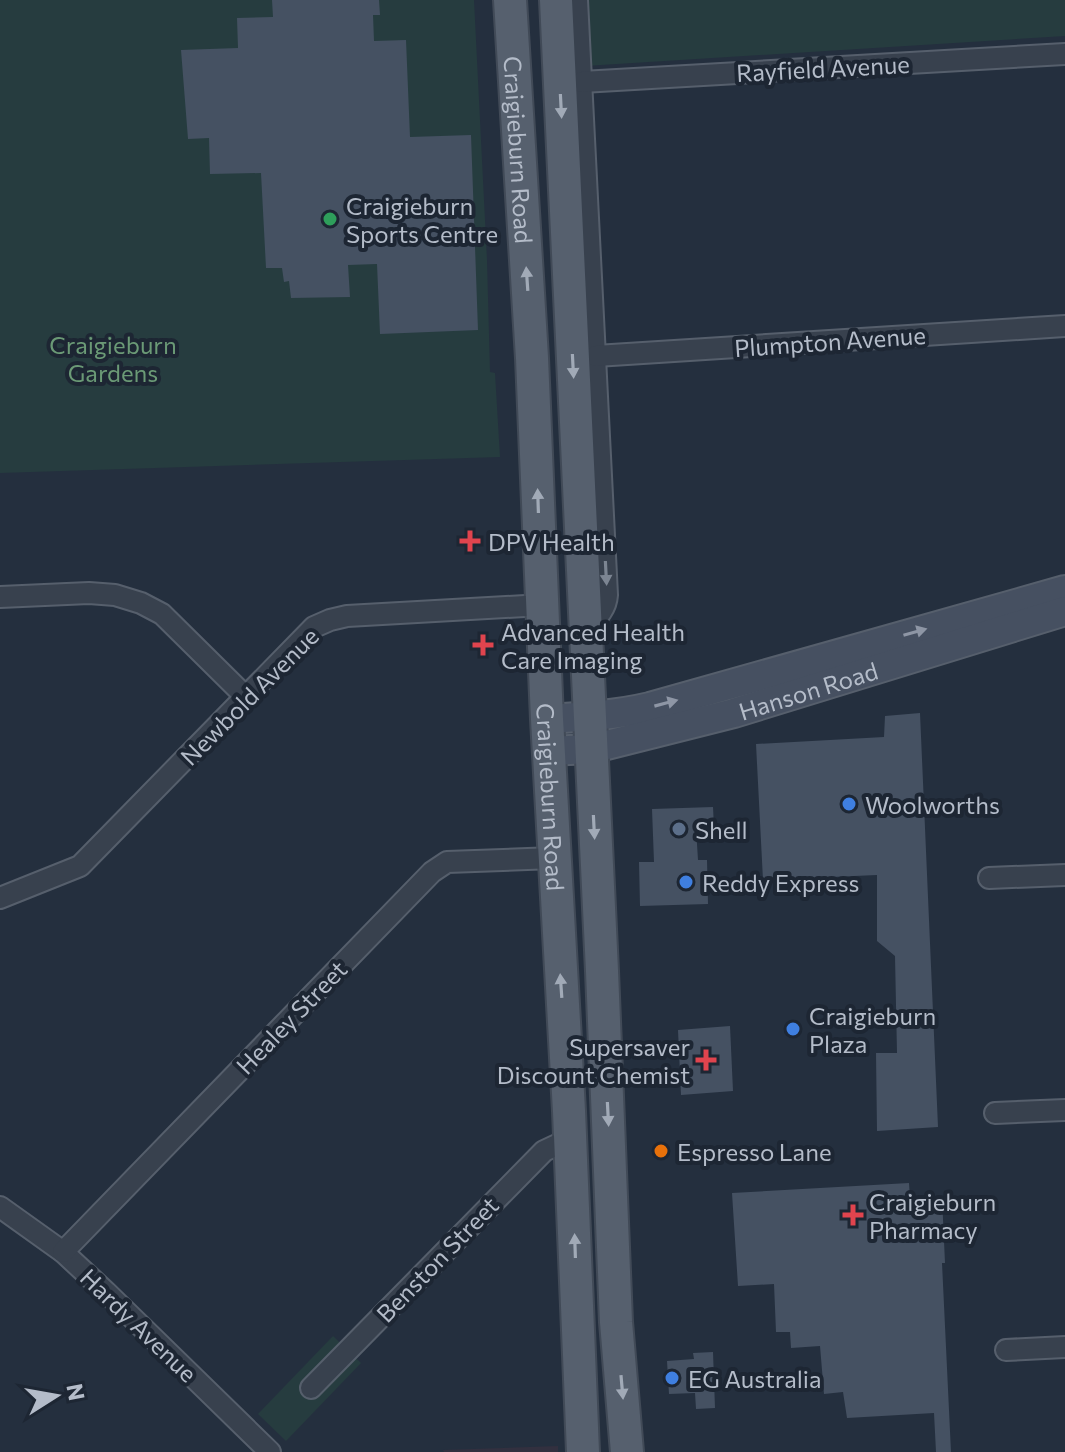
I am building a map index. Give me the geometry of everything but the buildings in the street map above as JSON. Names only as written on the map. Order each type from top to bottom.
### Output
[{"type":"main road","name":"Craigieburn Road","points":[[510,0],[532,358],[583,1452]]},
{"type":"main road","name":"Craigieburn Road","points":[[556,0],[616,1322],[627,1452]]},
{"type":"main road","points":[[578,1324],[616,1322]]},
{"type":"street","points":[[577,0],[607,595],[603,612],[584,630]]},
{"type":"street","name":"Rayfield Avenue","points":[[582,82],[1065,54]]},
{"type":"street","name":"Plumpton Avenue","points":[[596,356],[1065,326]]},
{"type":"street","name":"Hanson Road","points":[[547,719],[625,713],[650,707],[1065,590]]},
{"type":"street","points":[[0,597],[89,593],[115,595],[141,603],[162,614],[246,697]]},
{"type":"street","name":"Newbold Avenue","points":[[0,898],[80,866],[314,627],[347,616],[542,605]]},
{"type":"street","name":"Hanson Road","points":[[548,751],[591,749],[734,713],[1065,611]]},
{"type":"street","name":"Healey Street","points":[[63,1252],[432,872],[447,862],[461,860],[554,858]]},
{"type":"street","points":[[989,878],[1065,875]]},
{"type":"street","points":[[995,1113],[1065,1110]]},
{"type":"street","name":"Benston Street","points":[[311,1388],[544,1151],[570,1141]]},
{"type":"street","name":"Hardy Avenue","points":[[0,1207],[63,1252],[106,1292],[259,1448]]},
{"type":"street","points":[[1006,1350],[1065,1347]]},
{"type":"shaded area","points":[[558,1446],[558,1452],[443,1450]]},
{"type":"green space","name":"Craigieburn Gardens","points":[[0,0],[474,0],[490,372],[495,373],[500,457],[0,473]]},
{"type":"green space","points":[[564,0],[1065,0],[1065,36],[569,67]]},
{"type":"green space","points":[[333,1336],[361,1363],[286,1441],[258,1414]]},
{"type":"place","name":"Craigieburn Sports Centre","points":[[330,219]]},
{"type":"place","name":"DPV Health","points":[[470,541]]},
{"type":"place","name":"Advanced Health Care Imaging","points":[[483,645]]},
{"type":"place","name":"Woolworths","points":[[849,804]]},
{"type":"place","name":"Shell","points":[[679,829]]},
{"type":"place","name":"Reddy Express","points":[[686,882]]},
{"type":"place","name":"Craigieburn Plaza","points":[[793,1029]]},
{"type":"place","name":"Supersaver Discount Chemist","points":[[706,1060]]},
{"type":"place","name":"Espresso Lane","points":[[661,1151]]},
{"type":"place","name":"Craigieburn Pharmacy","points":[[853,1215]]},
{"type":"place","name":"EG Australia","points":[[672,1378]]}]
